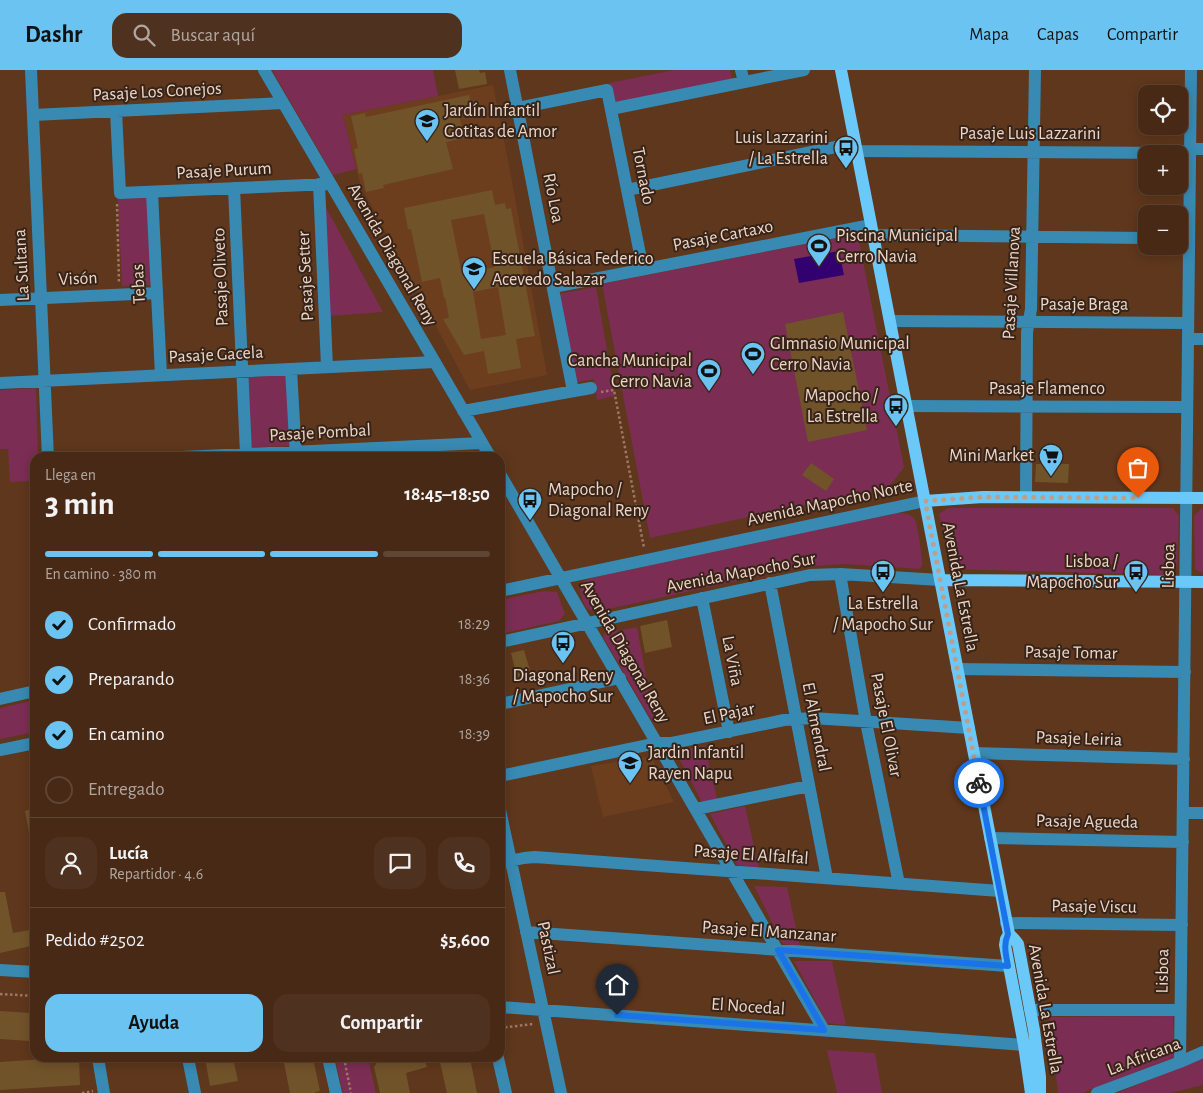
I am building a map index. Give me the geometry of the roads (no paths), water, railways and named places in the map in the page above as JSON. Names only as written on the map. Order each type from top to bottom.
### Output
[{"type":"main road","name":"Avenida La Estrella","points":[[841,70],[1000,891],[1008,929],[1018,944],[1040,1077],[1040,1093]]},
{"type":"main road","name":"Avenida Mapocho Norte","points":[[925,501],[975,497],[1203,498]]},
{"type":"main road","name":"Avenida Mapocho Sur","points":[[940,580],[1203,582]]},
{"type":"main road","name":"Avenida La Estrella","points":[[1008,929],[1005,946],[1031,1093]]},
{"type":"street","name":"La Sultana","points":[[31,70],[48,452]]},
{"type":"street","name":"Avenida Diagonal Reny","points":[[264,70],[324,184],[435,362],[488,452]]},
{"type":"street","name":"Río Loa","points":[[510,70],[573,391]]},
{"type":"street","points":[[611,109],[742,76],[804,70]]},
{"type":"street","name":"Pasaje Villanova","points":[[1026,497],[1027,332],[1031,309],[1035,70]]},
{"type":"street","name":"Lisboa","points":[[1188,211],[1197,149],[1191,70]]},
{"type":"street","name":"Tornado","points":[[518,108],[607,90],[643,269]]},
{"type":"street","name":"Pasaje Los Conejos","points":[[33,115],[283,103]]},
{"type":"street","name":"Pasaje Purum","points":[[116,111],[120,193],[324,184]]},
{"type":"street","name":"Pasaje Luis Lazzarini","points":[[627,190],[856,147],[1034,152],[1177,153],[1197,149]]},
{"type":"street","name":"Pasaje Setter","points":[[324,184],[327,367]]},
{"type":"street","name":"Pasaje Oliveto","points":[[234,188],[246,452]]},
{"type":"street","name":"Tebas","points":[[152,192],[161,375]]},
{"type":"street","name":"Pasaje Cartaxo","points":[[553,287],[643,269],[872,230],[1138,238]]},
{"type":"street","name":"Lisboa","points":[[1180,1062],[1188,339],[1185,255]]},
{"type":"street","name":"Visón","points":[[0,300],[157,293]]},
{"type":"street","name":"Pasaje Braga","points":[[890,321],[1188,323]]},
{"type":"street","points":[[1188,339],[1203,339]]},
{"type":"street","name":"Pasaje Gacela","points":[[0,382],[435,362]]},
{"type":"street","points":[[291,369],[296,452]]},
{"type":"street","points":[[463,411],[591,388]]},
{"type":"street","name":"Pasaje Flamenco","points":[[907,406],[1187,407]]},
{"type":"street","name":"Pasaje Pombal","points":[[379,452],[482,442]]},
{"type":"street","name":"Avenida Diagonal Reny","points":[[505,483],[824,1030]]},
{"type":"street","name":"Avenida Mapocho Norte","points":[[505,590],[925,501]]},
{"type":"street","name":"Avenida Mapocho Sur","points":[[505,641],[810,575],[840,574],[940,580]]},
{"type":"street","name":"Pasaje El Olivar","points":[[840,574],[866,722],[899,884]]},
{"type":"street","name":"El Almendral","points":[[770,583],[827,878]]},
{"type":"street","name":"La Viña","points":[[702,598],[729,732]]},
{"type":"street","name":"Pasaje Tomar","points":[[957,669],[1185,672]]},
{"type":"street","points":[[505,703],[620,678]]},
{"type":"street","points":[[0,699],[30,692]]},
{"type":"street","name":"El Pajar","points":[[505,775],[657,743],[672,743],[796,718],[969,728]]},
{"type":"street","points":[[0,750],[30,744]]},
{"type":"street","name":"Pasaje Leiria","points":[[974,753],[1184,759]]},
{"type":"street","points":[[696,809],[809,786]]},
{"type":"street","points":[[1183,813],[1203,813]]},
{"type":"street","name":"Pasaje Agueda","points":[[990,838],[1182,842]]},
{"type":"street","name":"Pasaje El Alfalfal","points":[[505,862],[535,857],[1000,891]]},
{"type":"street","name":"Pastizal","points":[[505,862],[526,932],[561,1093]]},
{"type":"street","name":"Pasaje Viscu","points":[[1008,929],[1182,926]]},
{"type":"street","name":"Pasaje El Manzanar","points":[[526,932],[1008,966]]},
{"type":"street","points":[[0,970],[30,972]]},
{"type":"street","name":"El Nocedal","points":[[505,1007],[1024,1045]]},
{"type":"street","name":"La Africana","points":[[1030,1010],[1180,1010]]},
{"type":"street","name":"La Africana","points":[[1097,1093],[1203,1052]]},
{"type":"street","points":[[99,1062],[104,1093]]},
{"type":"street","points":[[189,1062],[195,1093]]},
{"type":"street","points":[[329,1062],[336,1093]]},
{"type":"street","points":[[499,1062],[506,1093]]},
{"type":"place","name":"Jardín Infantil Gotitas de Amor","points":[[427,142]]},
{"type":"place","name":"Luis Lazzarini / La Estrella","points":[[846,169]]},
{"type":"place","name":"Piscina Municipal Cerro Navia","points":[[819,267]]},
{"type":"place","name":"Escuela Básica Federico Acevedo Salazar","points":[[474,290]]},
{"type":"place","name":"GImnasio Municipal Cerro Navia","points":[[753,375]]},
{"type":"place","name":"Cancha Municipal Cerro Navia","points":[[709,392]]},
{"type":"place","name":"Mapocho / La Estrella","points":[[896,427]]},
{"type":"place","name":"Mini Market","points":[[1051,477]]},
{"type":"place","name":"Mapocho / Diagonal Reny","points":[[530,521]]},
{"type":"place","name":"La Estrella / Mapocho Sur","points":[[883,593]]},
{"type":"place","name":"Lisboa / Mapocho Sur","points":[[1136,593]]},
{"type":"place","name":"Diagonal Reny / Mapocho Sur","points":[[563,664]]},
{"type":"place","name":"Jardin Infantil Rayen Napu","points":[[630,784]]}]
